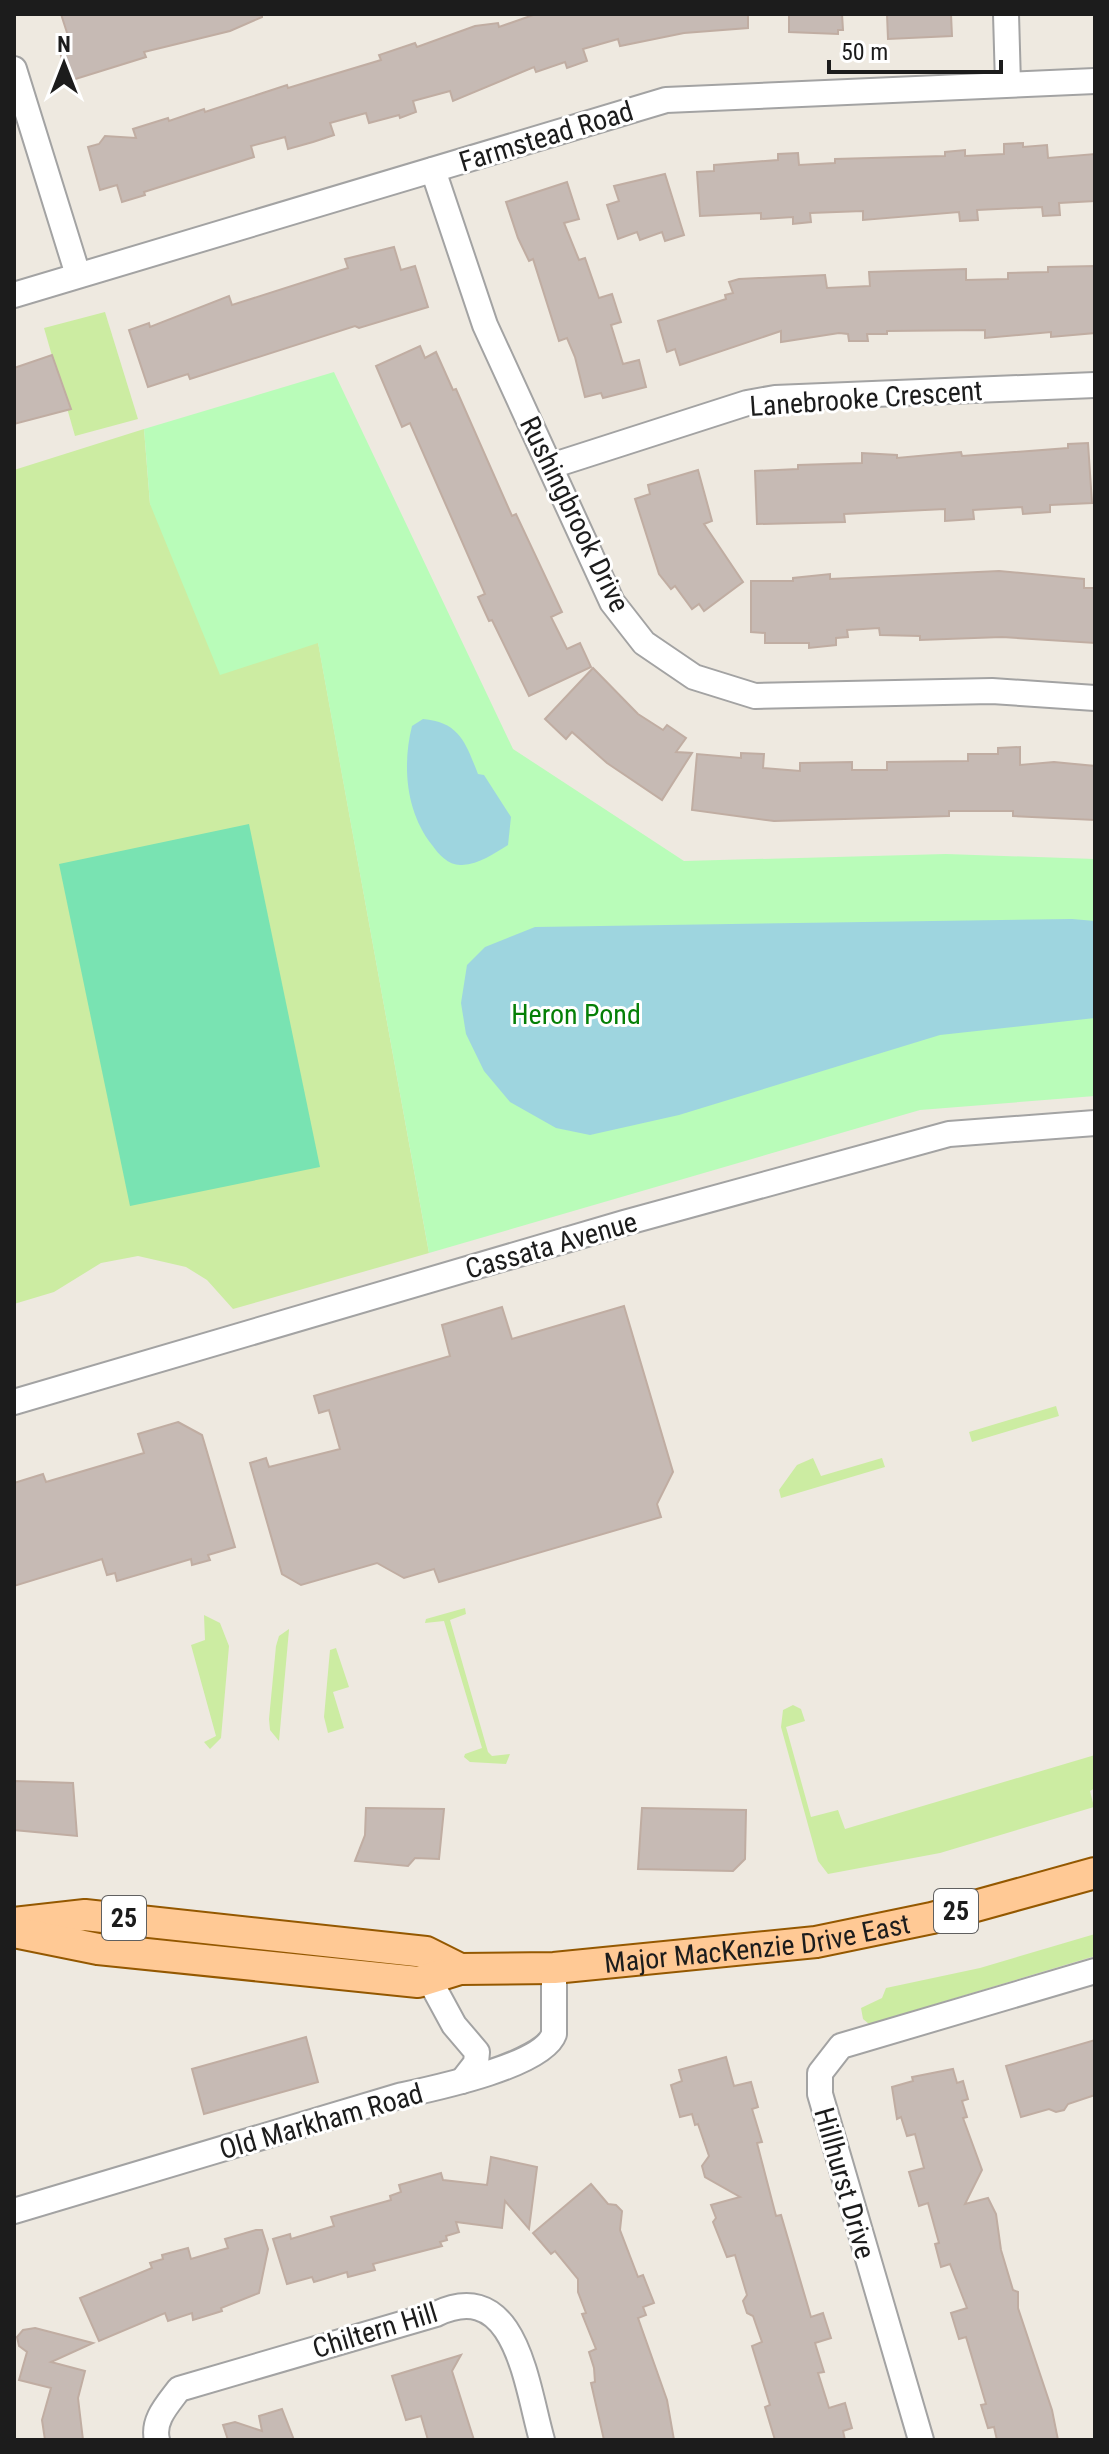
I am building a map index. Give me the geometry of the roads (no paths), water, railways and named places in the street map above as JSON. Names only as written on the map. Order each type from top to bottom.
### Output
[{"type":"main road","name":"Major MacKenzie Drive East","points":[[14,1932],[98,1949],[418,1982],[460,1969],[554,1968],[816,1942],[932,1918],[1095,1873]]},
{"type":"main road","name":"Major MacKenzie Drive East","points":[[14,1923],[85,1915],[182,1923],[426,1952],[460,1969]]},
{"type":"street","points":[[1006,14],[1008,84]]},
{"type":"street","points":[[14,69],[78,275]]},
{"type":"street","name":"Farmstead Road","points":[[14,295],[666,100],[1095,81]]},
{"type":"street","name":"Rushingbrook Drive","points":[[433,170],[485,325],[612,602],[644,643],[664,660],[713,686],[755,696],[779,698],[992,691],[1095,698]]},
{"type":"street","name":"Lanebrooke Crescent","points":[[551,466],[747,403],[775,398],[1095,385]]},
{"type":"street","name":"Cassata Avenue","points":[[14,1402],[624,1223],[949,1134],[1095,1123]]},
{"type":"street","name":"Old Markham Road","points":[[14,2211],[399,2096],[462,2081],[529,2056],[552,2041],[554,1968]]},
{"type":"street","name":"Hillhurst Drive","points":[[921,2440],[839,2170],[820,2094],[820,2073],[841,2046],[1095,1971]]},
{"type":"street","points":[[429,1979],[454,2025],[477,2052],[476,2063],[462,2081]]},
{"type":"street","name":"Chiltern Hill","points":[[157,2440],[154,2430],[161,2413],[179,2389],[436,2314],[457,2304],[481,2305],[498,2316],[515,2347],[542,2440]]},
{"type":"water","points":[[423,719],[446,725],[460,736],[478,774],[484,775],[511,817],[508,845],[481,861],[462,865],[449,862],[435,849],[416,818],[408,788],[407,757],[412,726]]},
{"type":"water","name":"Heron Pond","points":[[1095,921],[1095,1018],[940,1035],[679,1115],[590,1135],[556,1128],[510,1102],[484,1071],[466,1034],[461,1003],[467,965],[485,947],[535,927]]}]
